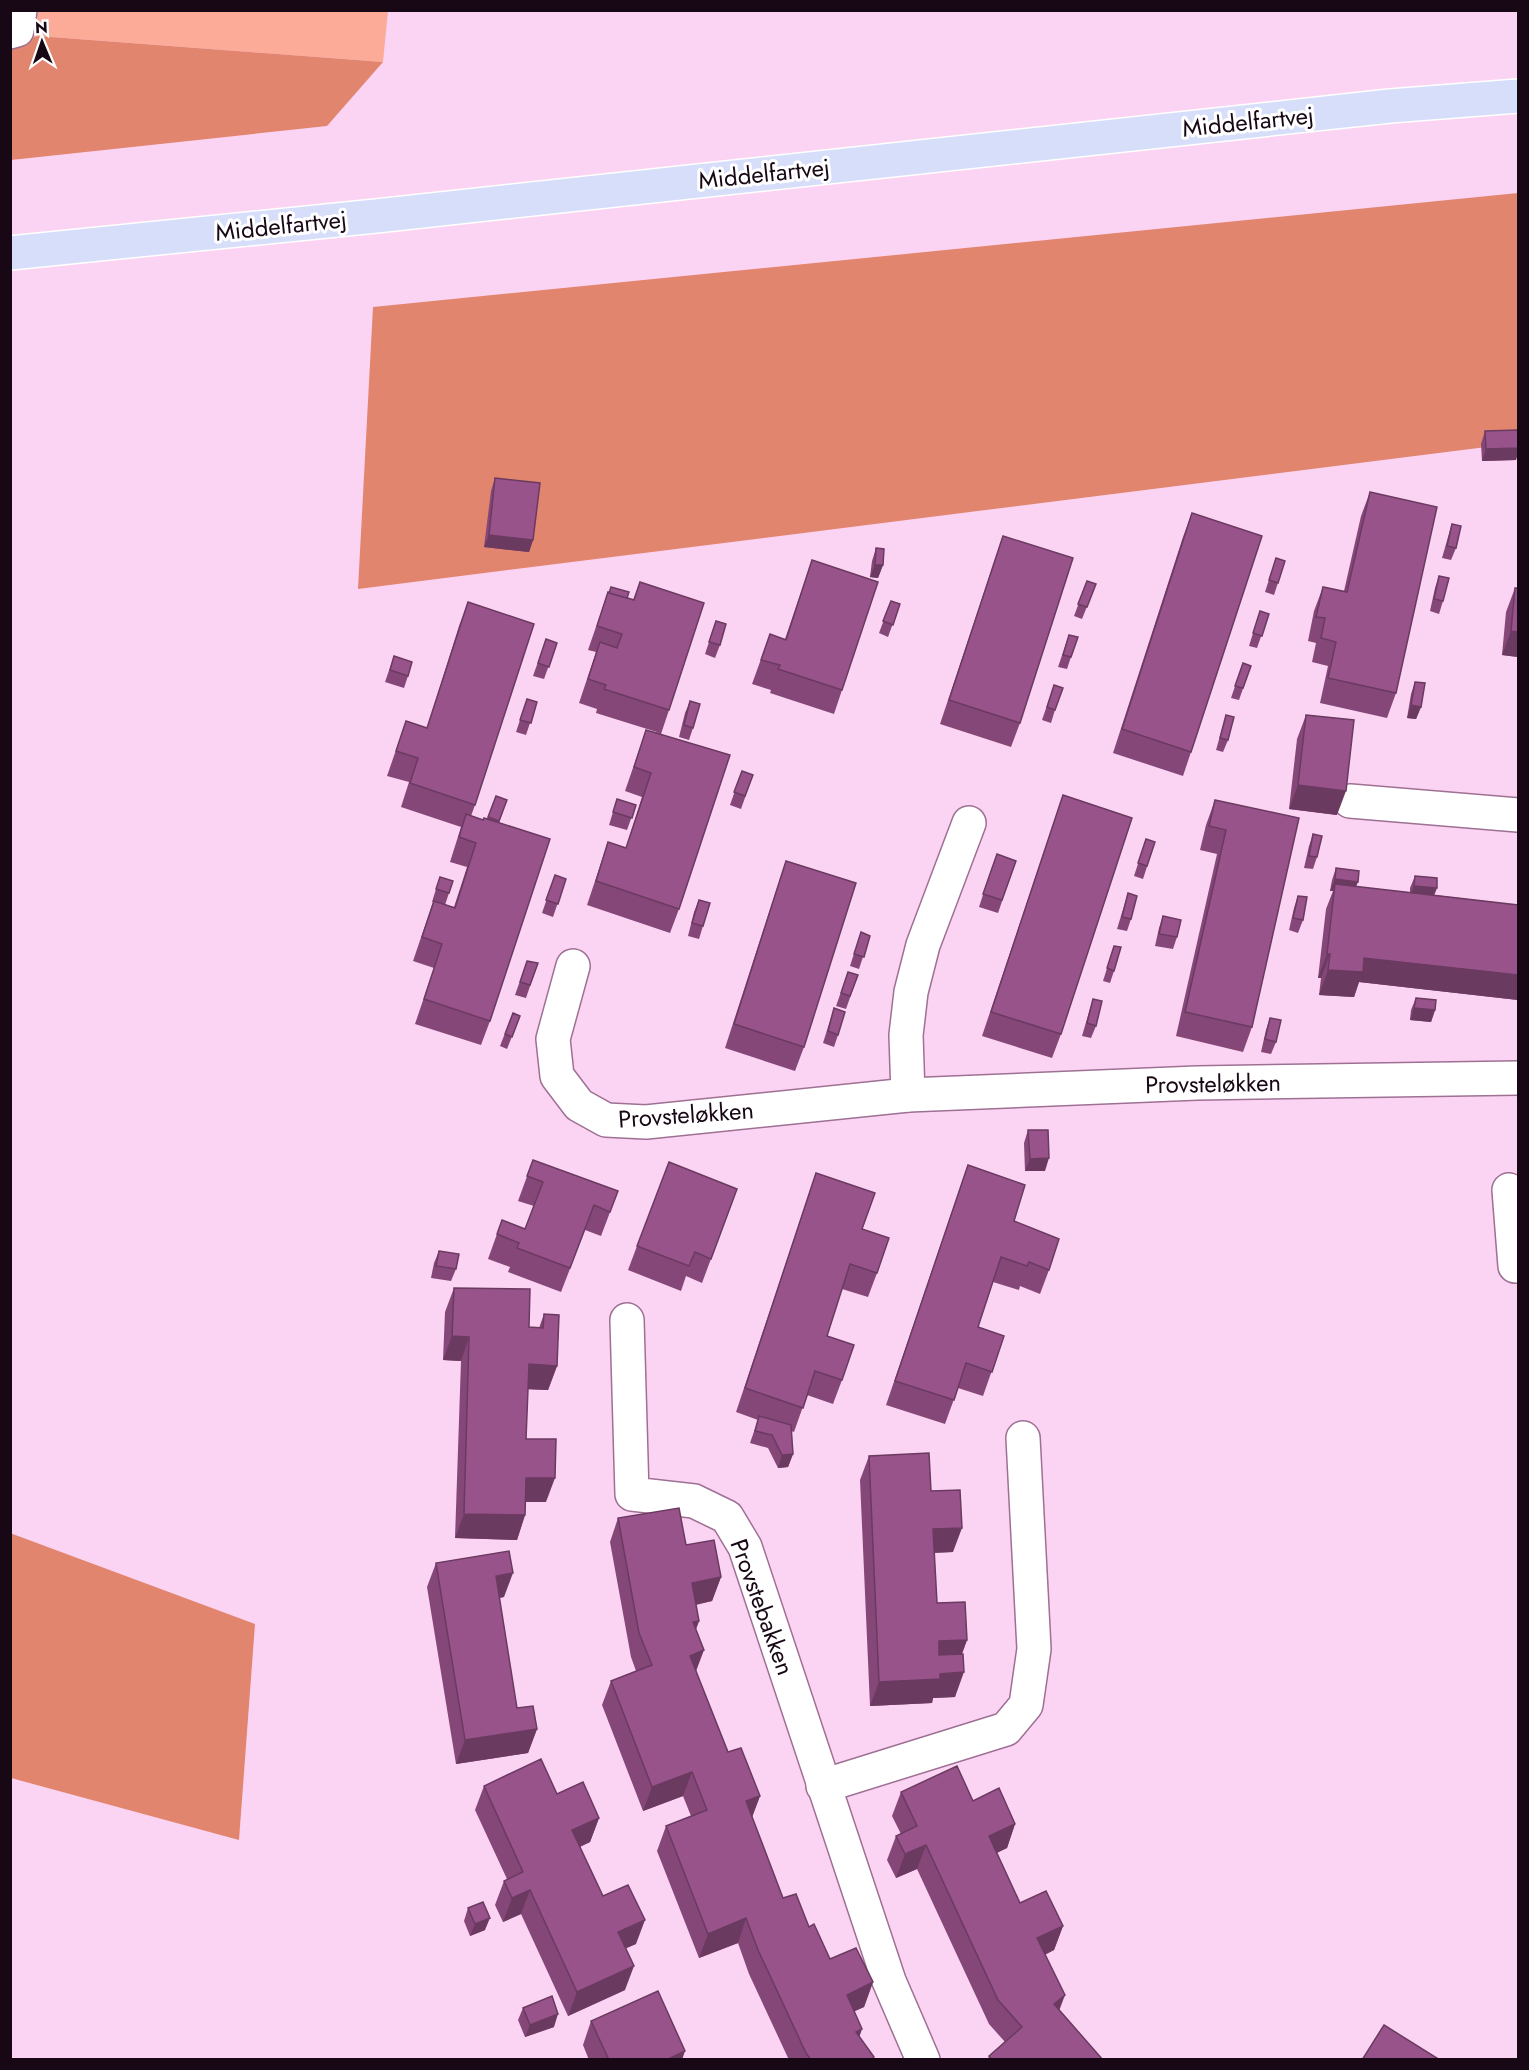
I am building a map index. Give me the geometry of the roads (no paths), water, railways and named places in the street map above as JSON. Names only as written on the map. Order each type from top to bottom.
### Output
[{"type":"main road","name":"Middelfartvej","points":[[10,253],[387,215],[1390,106],[1518,96]]},
{"type":"street","points":[[10,32],[17,30],[20,10]]},
{"type":"street","points":[[1350,801],[1518,815]]},
{"type":"street","points":[[908,1095],[906,1035],[910,992],[923,945],[969,823]]},
{"type":"street","name":"Provsteløkken","points":[[573,966],[553,1039],[557,1076],[579,1104],[606,1120],[646,1122],[908,1095],[1197,1083],[1518,1078]]},
{"type":"street","points":[[1509,1190],[1515,1266],[1518,1266]]},
{"type":"street","name":"Provstebakken","points":[[627,1320],[632,1494],[694,1501],[727,1517],[746,1547],[889,1981],[923,2060]]},
{"type":"street","points":[[823,1786],[1006,1729],[1026,1705],[1034,1648],[1023,1438]]}]
